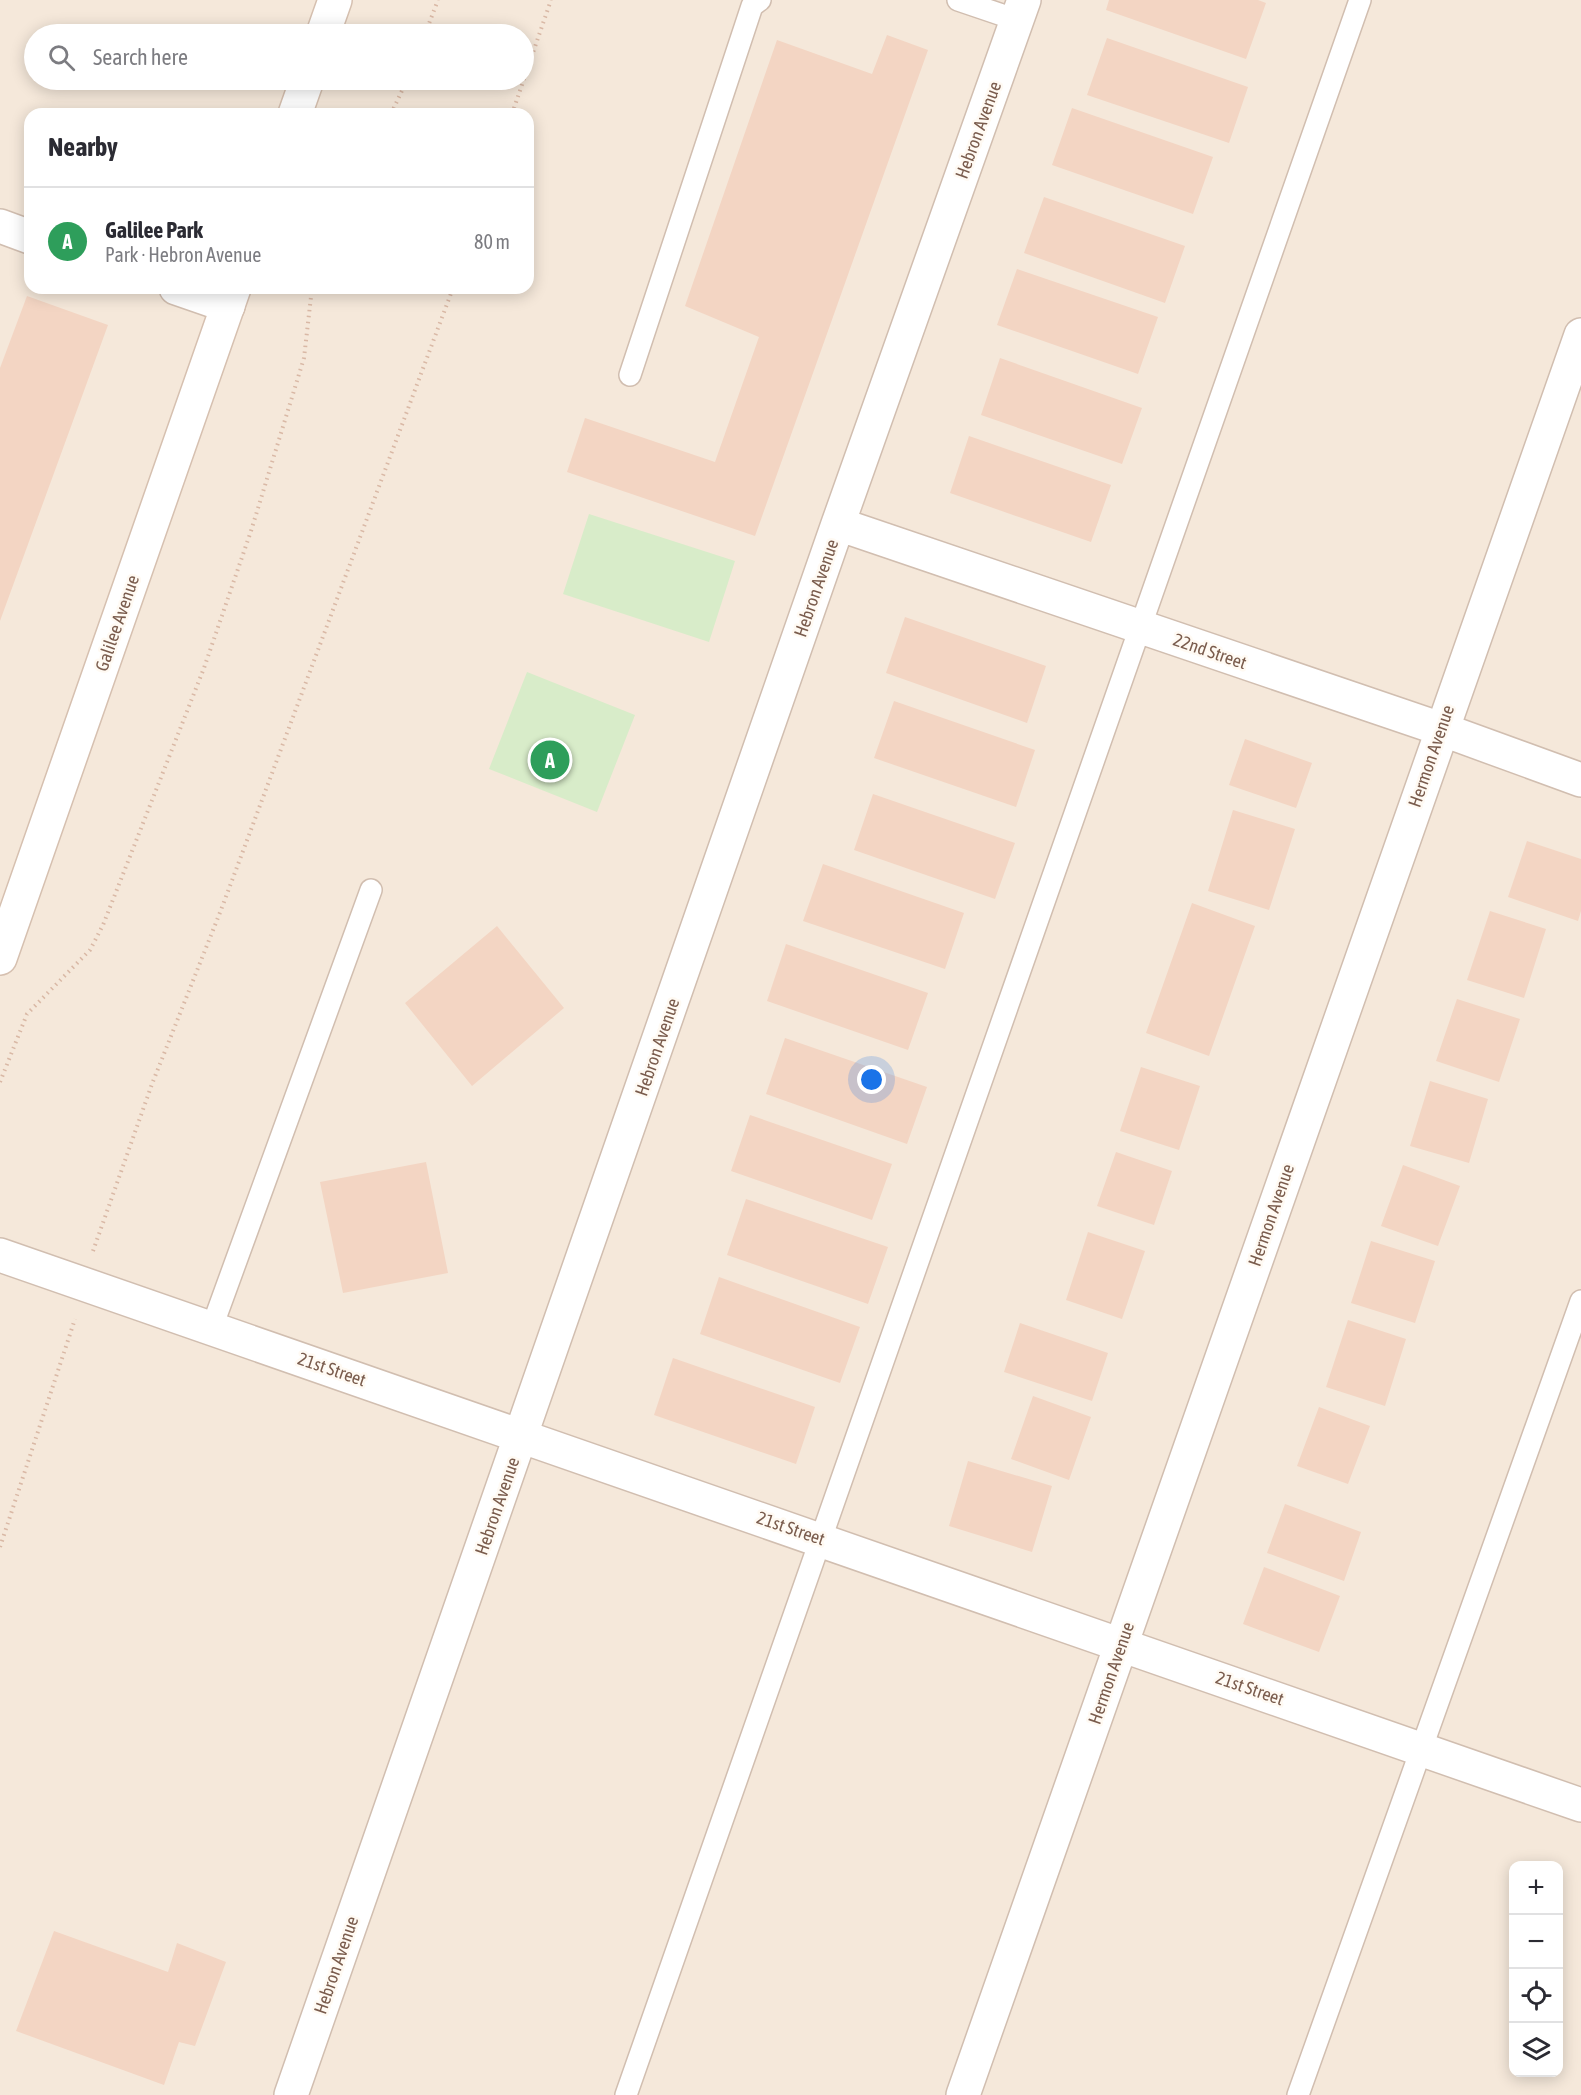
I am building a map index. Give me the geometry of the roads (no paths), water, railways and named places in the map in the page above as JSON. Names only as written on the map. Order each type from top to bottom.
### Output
[{"type":"street","points":[[327,24],[335,0]]},
{"type":"street","name":"Hebron Avenue","points":[[291,2095],[838,524],[1020,10]]},
{"type":"street","points":[[297,108],[303,90]]},
{"type":"street","points":[[0,226],[24,235]]},
{"type":"street","points":[[213,294],[231,297]]},
{"type":"street","name":"Galilee Avenue","points":[[0,958],[231,297]]},
{"type":"street","name":"Hermon Avenue","points":[[963,2095],[1581,335]]},
{"type":"street","name":"22nd Street","points":[[838,524],[1441,729],[1581,780]]},
{"type":"street","name":"21st Street","points":[[0,1255],[212,1327],[522,1437],[821,1538],[1581,1805]]},
{"type":"lane","points":[[630,375],[752,6],[760,0]]},
{"type":"lane","points":[[958,0],[1020,10]]},
{"type":"lane","points":[[626,2095],[1360,0]]},
{"type":"lane","points":[[212,1327],[371,890]]},
{"type":"lane","points":[[1298,2095],[1581,1301]]},
{"type":"place","name":"Galilee Park","points":[[550,760]]}]
